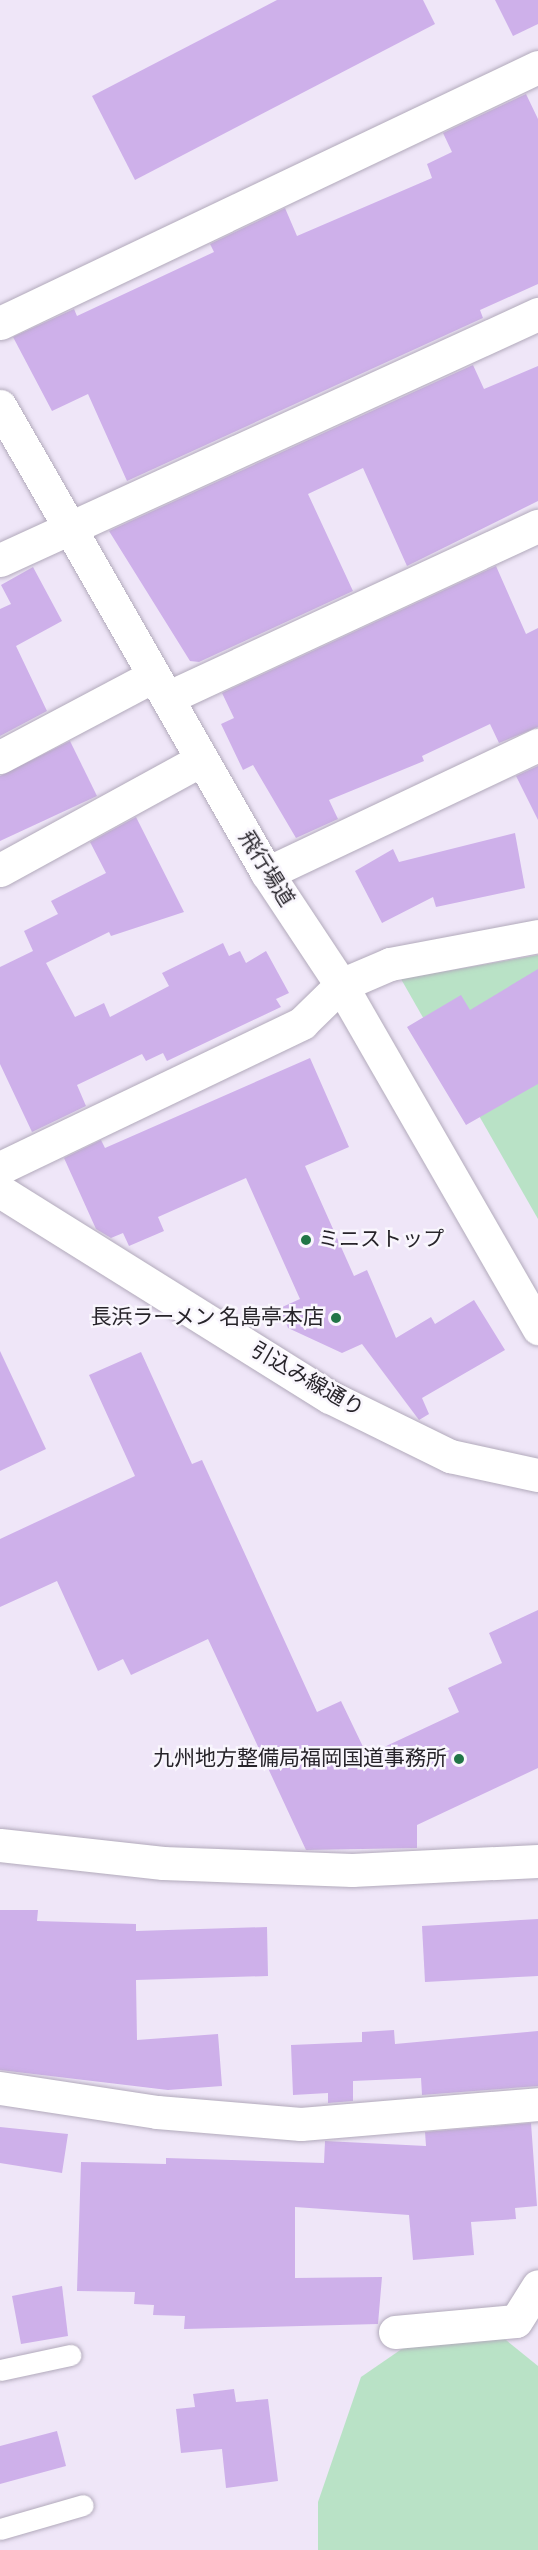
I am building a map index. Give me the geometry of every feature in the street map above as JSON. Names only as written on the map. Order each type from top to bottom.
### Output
[{"type":"street","points":[[0,323],[538,67]]},
{"type":"street","points":[[0,560],[538,314]]},
{"type":"street","name":"飛行場道","points":[[0,406],[67,528],[201,760],[267,873],[341,985],[538,1328]]},
{"type":"street","points":[[0,757],[538,526]]},
{"type":"street","points":[[267,873],[538,745]]},
{"type":"street","points":[[0,870],[201,760]]},
{"type":"street","points":[[0,1168],[302,1023],[341,985],[390,964],[538,936]]},
{"type":"street","name":"引込み線通り","points":[[0,1191],[330,1397],[450,1456],[538,1475]]},
{"type":"street","points":[[0,1845],[163,1863],[340,1870],[538,1861]]},
{"type":"street","points":[[0,2088],[157,2112],[301,2124],[538,2104]]},
{"type":"street","points":[[395,2332],[516,2321],[538,2286]]},
{"type":"lane","points":[[0,2370],[70,2355]]},
{"type":"lane","points":[[0,2529],[83,2505]]},
{"type":"green space","points":[[538,955],[538,1219],[401,979]]},
{"type":"green space","points":[[490,2327],[538,2366],[538,2550],[318,2550],[318,2502],[361,2377],[409,2344]]},
{"type":"building","points":[[277,0],[423,0],[435,24],[135,180],[92,96]]},
{"type":"building","points":[[495,0],[538,0],[538,24],[513,36]]},
{"type":"building","points":[[526,94],[538,119],[538,284],[480,310],[483,318],[127,481],[88,394],[52,411],[13,337],[74,309],[77,316],[214,252],[210,244],[285,208],[297,236],[432,178],[427,164],[452,152],[443,133]]},
{"type":"building","points":[[473,365],[484,389],[538,366],[538,501],[407,566],[363,468],[308,494],[353,591],[199,662],[190,661],[109,531]]},
{"type":"building","points":[[496,566],[526,634],[538,628],[538,727],[499,743],[490,724],[422,756],[424,761],[329,800],[338,819],[296,838],[253,765],[243,770],[221,724],[234,718],[222,693]]},
{"type":"building","points":[[33,567],[62,621],[16,646],[47,711],[0,736],[0,609],[11,604],[1,585]]},
{"type":"building","points":[[70,741],[97,796],[0,841],[0,776]]},
{"type":"building","points":[[538,766],[538,820],[516,776]]},
{"type":"building","points":[[136,817],[184,912],[111,936],[109,932],[46,963],[75,1017],[104,1003],[110,1017],[169,986],[162,973],[223,943],[229,956],[240,951],[246,963],[266,951],[289,993],[276,999],[281,1007],[167,1061],[163,1053],[146,1061],[142,1054],[77,1085],[86,1106],[32,1132],[0,1064],[0,967],[33,951],[24,931],[58,914],[51,901],[106,873],[90,842]]},
{"type":"building","points":[[515,833],[525,888],[436,907],[433,897],[382,923],[355,871],[393,849],[399,862]]},
{"type":"building","points":[[538,969],[538,1084],[466,1125],[407,1027],[461,995],[470,1010]]},
{"type":"building","points":[[310,1058],[349,1147],[305,1166],[354,1276],[367,1270],[396,1338],[431,1317],[435,1324],[474,1300],[505,1350],[422,1398],[429,1414],[419,1420],[362,1344],[342,1353],[288,1328],[280,1308],[300,1299],[246,1178],[158,1217],[164,1231],[129,1246],[123,1233],[111,1238],[96,1229],[64,1158],[101,1140],[105,1148]]},
{"type":"building","points":[[0,1351],[46,1449],[0,1471]]},
{"type":"building","points":[[141,1352],[192,1464],[202,1460],[317,1712],[341,1701],[367,1755],[459,1712],[448,1688],[502,1663],[489,1633],[538,1610],[538,1768],[417,1825],[417,1848],[306,1850],[208,1639],[131,1675],[123,1659],[98,1671],[57,1581],[0,1607],[0,1539],[135,1476],[89,1375]]},
{"type":"building","points":[[0,1910],[38,1910],[37,1921],[136,1924],[136,1931],[267,1927],[268,1976],[136,1980],[137,2040],[218,2034],[222,2086],[168,2090],[0,2070]]},
{"type":"building","points":[[538,1919],[538,1976],[425,1982],[422,1926]]},
{"type":"building","points":[[394,2030],[395,2044],[538,2031],[538,2086],[422,2095],[421,2078],[353,2081],[353,2101],[328,2103],[328,2093],[293,2095],[291,2045],[362,2042],[362,2032]]},
{"type":"building","points":[[531,2123],[537,2206],[515,2208],[516,2219],[471,2222],[474,2255],[413,2260],[409,2215],[295,2207],[295,2278],[382,2277],[378,2324],[184,2329],[185,2316],[153,2315],[154,2305],[134,2304],[135,2292],[77,2291],[81,2162],[166,2164],[166,2158],[324,2163],[325,2141],[426,2146],[425,2132]]},
{"type":"building","points":[[0,2127],[68,2134],[62,2173],[0,2163]]},
{"type":"building","points":[[62,2286],[68,2336],[21,2344],[12,2296]]},
{"type":"building","points":[[234,2389],[236,2402],[268,2399],[278,2481],[226,2488],[222,2449],[181,2453],[176,2409],[195,2407],[193,2394]]},
{"type":"building","points":[[57,2431],[66,2466],[0,2484],[0,2446]]},
{"type":"place","name":"ミニストップ","points":[[306,1240]]},
{"type":"place","name":"長浜ラーメン 名島亭本店","points":[[336,1318]]},
{"type":"place","name":"九州地方整備局福岡国道事務所","points":[[459,1759]]}]
